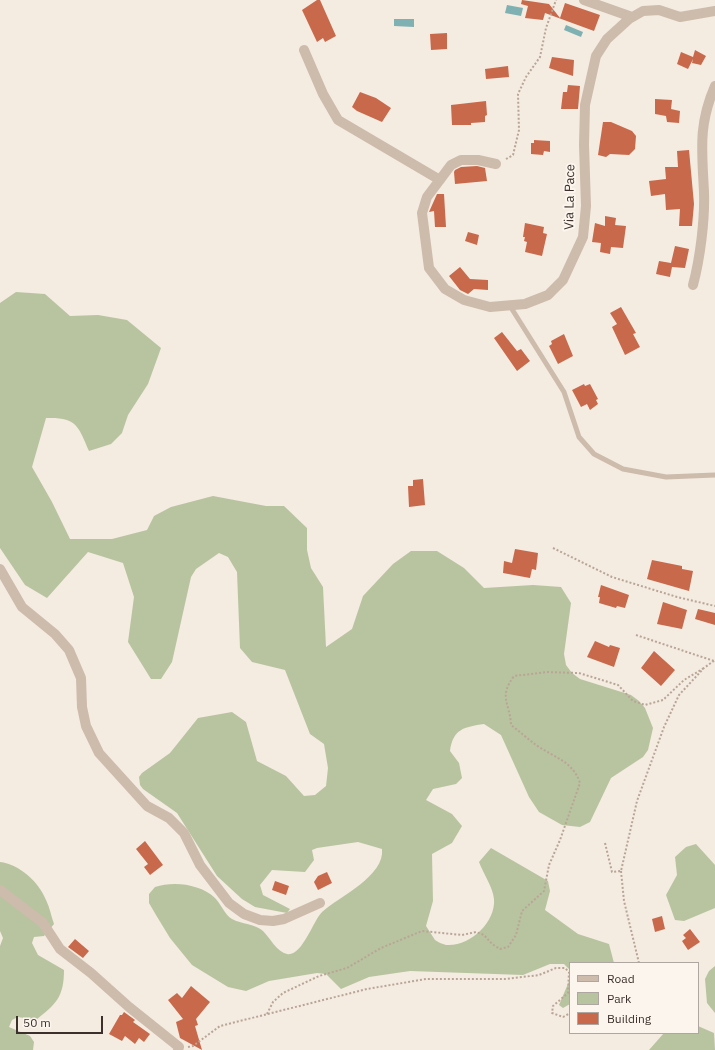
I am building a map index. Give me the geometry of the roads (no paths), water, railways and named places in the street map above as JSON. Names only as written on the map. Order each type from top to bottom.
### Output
[{"type":"street","points":[[584,0],[632,17]]},
{"type":"street","name":"Via La Pace","points":[[496,164],[478,160],[461,160],[451,165],[427,197],[422,213],[429,268],[445,289],[464,300],[490,307],[525,304],[548,295],[562,280],[583,237],[586,206],[584,105],[596,56],[607,39],[632,17],[643,11],[659,10],[680,17],[715,11]]},
{"type":"street","points":[[304,50],[323,94],[338,120],[440,180]]},
{"type":"street","points":[[693,286],[699,262],[704,193],[701,153],[703,123],[708,102],[715,86]]},
{"type":"street","points":[[0,568],[22,607],[55,634],[69,650],[81,678],[82,707],[86,726],[99,753],[147,806],[169,818],[184,833],[200,865],[229,903],[244,914],[260,920],[273,922],[284,919],[320,903]]},
{"type":"street","points":[[0,890],[43,923],[60,949],[91,972],[129,1007],[179,1048]]},
{"type":"lane","points":[[510,306],[564,392],[580,437],[594,454],[623,469],[666,477],[715,475]]},
{"type":"water","points":[[507,5],[523,8],[521,16],[505,13]]},
{"type":"water","points":[[394,19],[414,19],[414,27],[394,26]]},
{"type":"water","points":[[566,25],[583,32],[581,37],[564,30]]}]
